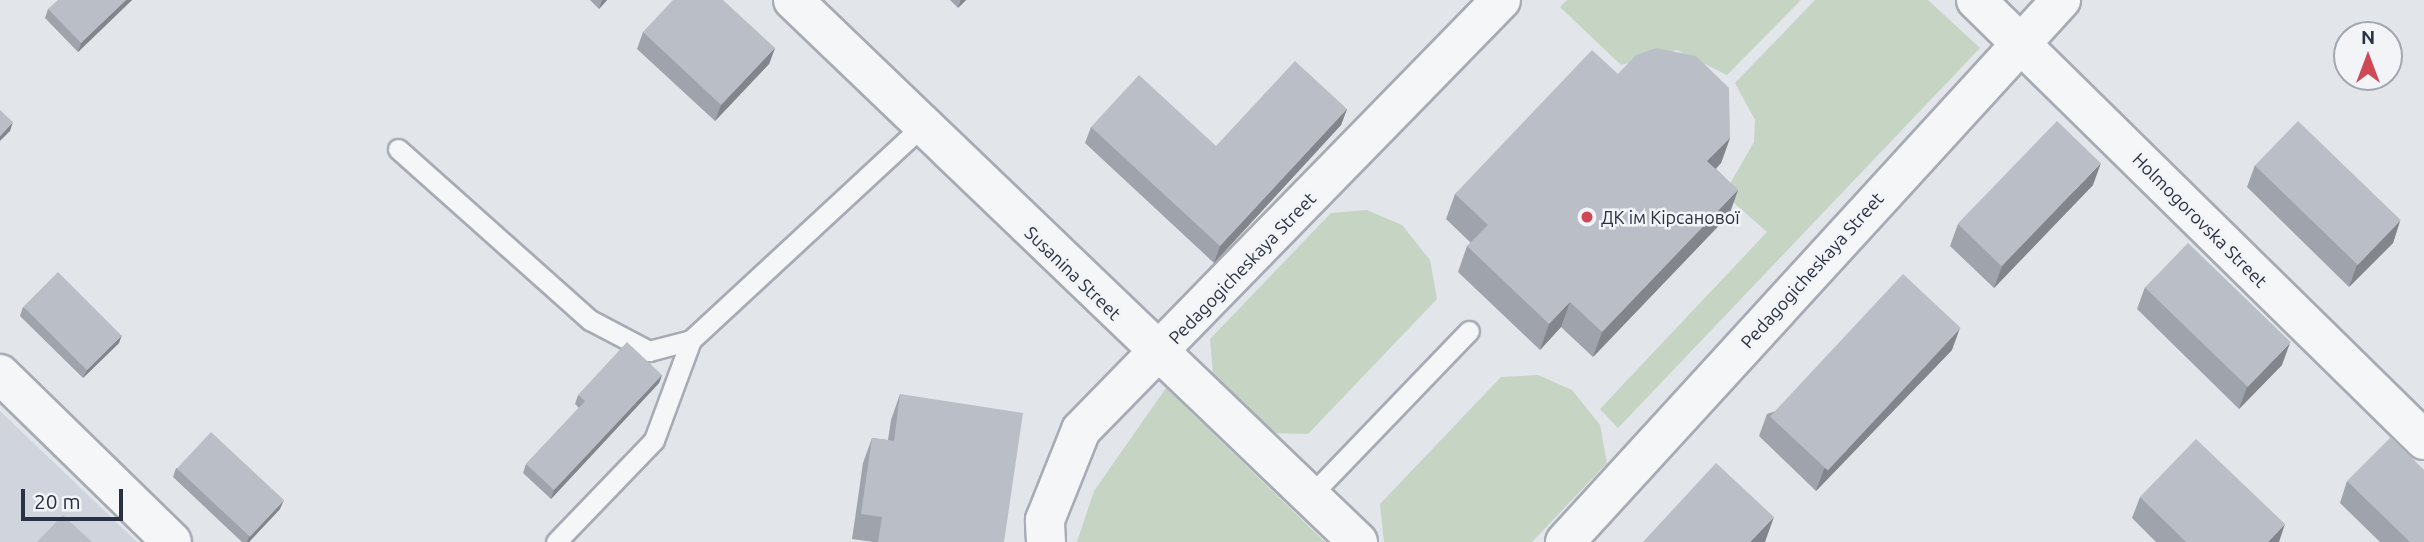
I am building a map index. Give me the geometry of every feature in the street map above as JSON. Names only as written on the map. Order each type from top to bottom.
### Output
[{"type":"street","name":"Susanina Street","points":[[793,0],[920,128],[1358,542]]},
{"type":"street","name":"Pedagogicheskaya Street","points":[[1046,542],[1045,520],[1081,430],[1501,0]]},
{"type":"street","name":"Holmogorovska Street","points":[[1976,0],[2424,440]]},
{"type":"street","name":"Pedagogicheskaya Street","points":[[1565,542],[2019,42],[2061,0]]},
{"type":"street","points":[[0,374],[172,542]]},
{"type":"lane","points":[[556,542],[654,440],[691,341],[920,128]]},
{"type":"lane","points":[[398,149],[590,320],[649,351],[691,341]]},
{"type":"lane","points":[[1310,496],[1469,331]]},
{"type":"shaded area","points":[[0,411],[137,542],[0,542]]},
{"type":"green space","points":[[1567,0],[1801,0],[1727,75],[1677,50],[1621,65],[1560,7]]},
{"type":"green space","points":[[1815,0],[1928,0],[1980,48],[1618,428],[1600,409],[1767,232],[1724,194],[1754,142],[1755,120],[1735,83]]},
{"type":"green space","points":[[1367,210],[1402,225],[1430,260],[1437,299],[1308,434],[1269,433],[1236,411],[1213,375],[1210,339],[1331,213]]},
{"type":"green space","points":[[1538,375],[1572,390],[1600,425],[1607,463],[1532,542],[1384,542],[1380,504],[1501,377]]},
{"type":"green space","points":[[1166,388],[1325,542],[1077,542],[1094,491]]},
{"type":"building","points":[[58,0],[126,0],[81,43],[48,9]]},
{"type":"building","points":[[673,0],[723,0],[775,48],[721,105],[643,32]]},
{"type":"building","name":"ДК ім Кірсанової","points":[[1656,48],[1696,56],[1729,88],[1730,138],[1707,161],[1738,190],[1602,332],[1570,302],[1549,324],[1467,246],[1488,225],[1455,194],[1592,50],[1618,74],[1636,55]]},
{"type":"building","points":[[1295,61],[1347,109],[1220,246],[1091,127],[1139,75],[1216,146]]},
{"type":"building","points":[[0,110],[13,122],[0,136]]},
{"type":"building","points":[[2057,121],[2101,163],[2002,266],[1958,224]]},
{"type":"building","points":[[2298,121],[2401,220],[2358,265],[2255,166]]},
{"type":"building","points":[[2188,243],[2291,342],[2248,387],[2145,288]]},
{"type":"building","points":[[58,272],[122,336],[87,370],[23,307]]},
{"type":"building","points":[[1903,274],[1961,328],[1828,470],[1770,417]]},
{"type":"building","points":[[627,342],[662,375],[554,490],[526,464],[585,401],[578,395]]},
{"type":"building","points":[[900,394],[1023,413],[1004,542],[878,542],[882,517],[861,514],[872,438],[894,441]]},
{"type":"building","points":[[211,432],[284,500],[250,537],[177,469]]},
{"type":"building","points":[[2391,437],[2424,470],[2424,542],[2410,542],[2347,481]]},
{"type":"building","points":[[2196,439],[2285,524],[2268,542],[2186,542],[2140,497]]},
{"type":"building","points":[[1716,463],[1774,517],[1750,542],[1643,542]]},
{"type":"building","points":[[63,515],[92,542],[37,542]]},
{"type":"place","name":"ДК ім Кірсанової","points":[[1587,217]]}]
